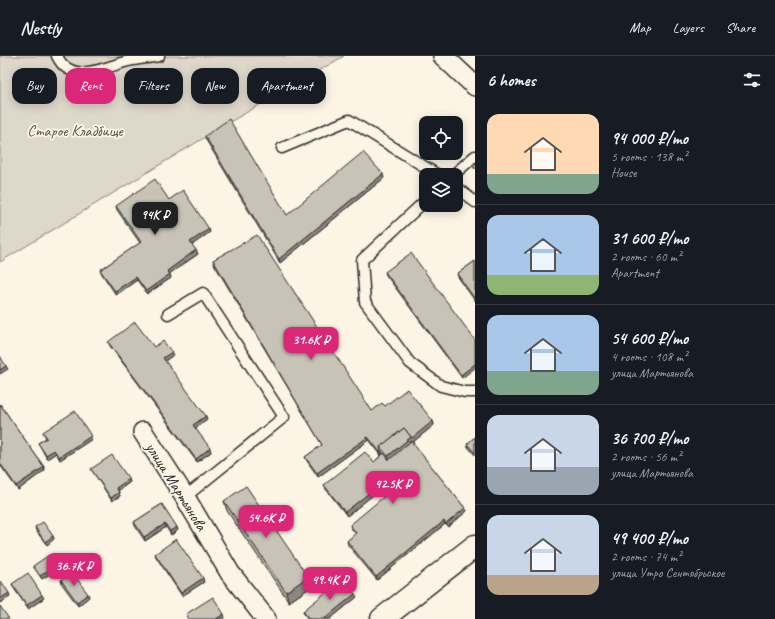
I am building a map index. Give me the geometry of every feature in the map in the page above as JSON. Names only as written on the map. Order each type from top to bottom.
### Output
[{"type":"street","points":[[443,56],[475,86]]},
{"type":"street","name":"улица Мартьянова","points":[[143,432],[230,573],[266,619]]},
{"type":"street","points":[[382,619],[472,553]]},
{"type":"lane","points":[[57,56],[66,69],[79,72],[96,71],[128,61],[159,56]]},
{"type":"lane","points":[[282,148],[349,120],[427,168]]},
{"type":"lane","points":[[461,168],[475,156]]},
{"type":"lane","points":[[463,193],[475,202]]},
{"type":"lane","points":[[419,207],[362,260],[365,302],[410,363],[441,386],[465,392],[475,392]]},
{"type":"lane","points":[[168,314],[203,293],[284,417],[184,497]]},
{"type":"green space","name":"Старое Кладбище","points":[[0,56],[344,56],[323,68],[247,68],[247,104],[261,104],[0,262]]},
{"type":"building","points":[[229,119],[287,215],[363,152],[383,174],[279,259],[205,136]]},
{"type":"building","points":[[475,162],[475,169],[472,165]]},
{"type":"building","points":[[155,179],[169,200],[183,190],[209,229],[190,242],[196,250],[167,271],[170,274],[146,291],[136,277],[115,291],[100,270],[141,242],[116,206]]},
{"type":"building","points":[[257,235],[372,411],[382,403],[385,406],[407,389],[433,421],[412,438],[404,428],[380,447],[380,452],[368,437],[317,473],[305,457],[322,445],[213,260]]},
{"type":"building","points":[[411,253],[475,340],[475,364],[461,375],[385,272]]},
{"type":"building","points":[[475,261],[475,299],[457,274]]},
{"type":"building","points":[[135,322],[154,347],[163,341],[172,352],[163,358],[206,416],[193,425],[210,448],[196,459],[108,342]]},
{"type":"building","points":[[0,356],[6,366],[0,370]]},
{"type":"building","points":[[0,404],[44,467],[16,486],[0,463]]},
{"type":"building","points":[[75,411],[91,436],[59,457],[54,450],[46,455],[38,443],[47,438],[43,432]]},
{"type":"building","points":[[404,428],[411,437],[388,456],[380,447]]},
{"type":"building","points":[[475,437],[475,453],[467,444]]},
{"type":"building","points":[[411,441],[465,508],[446,524],[444,521],[376,577],[347,541],[356,533],[350,525],[399,484],[406,492],[415,485],[404,472],[390,482],[387,479],[345,512],[324,485],[365,452],[374,462],[384,453],[389,460]]},
{"type":"building","points":[[112,455],[129,479],[116,488],[119,492],[111,498],[91,469]]},
{"type":"building","points":[[246,486],[308,577],[286,592],[224,501]]},
{"type":"building","points":[[162,504],[177,527],[170,531],[165,524],[144,537],[134,522]]},
{"type":"building","points":[[43,522],[53,536],[45,542],[35,527]]},
{"type":"building","points":[[176,539],[203,578],[181,593],[155,554]]},
{"type":"building","points":[[49,555],[56,565],[40,576],[33,566]]},
{"type":"building","points":[[72,572],[88,594],[77,602],[61,580]]},
{"type":"building","points":[[28,573],[42,595],[27,605],[12,584]]},
{"type":"building","points":[[343,578],[355,594],[324,619],[309,619],[303,611]]},
{"type":"building","points":[[1,581],[9,593],[0,599],[0,582]]},
{"type":"building","points":[[213,597],[224,614],[216,619],[189,619],[186,614]]},
{"type":"building","points":[[0,606],[9,619],[0,619]]}]
